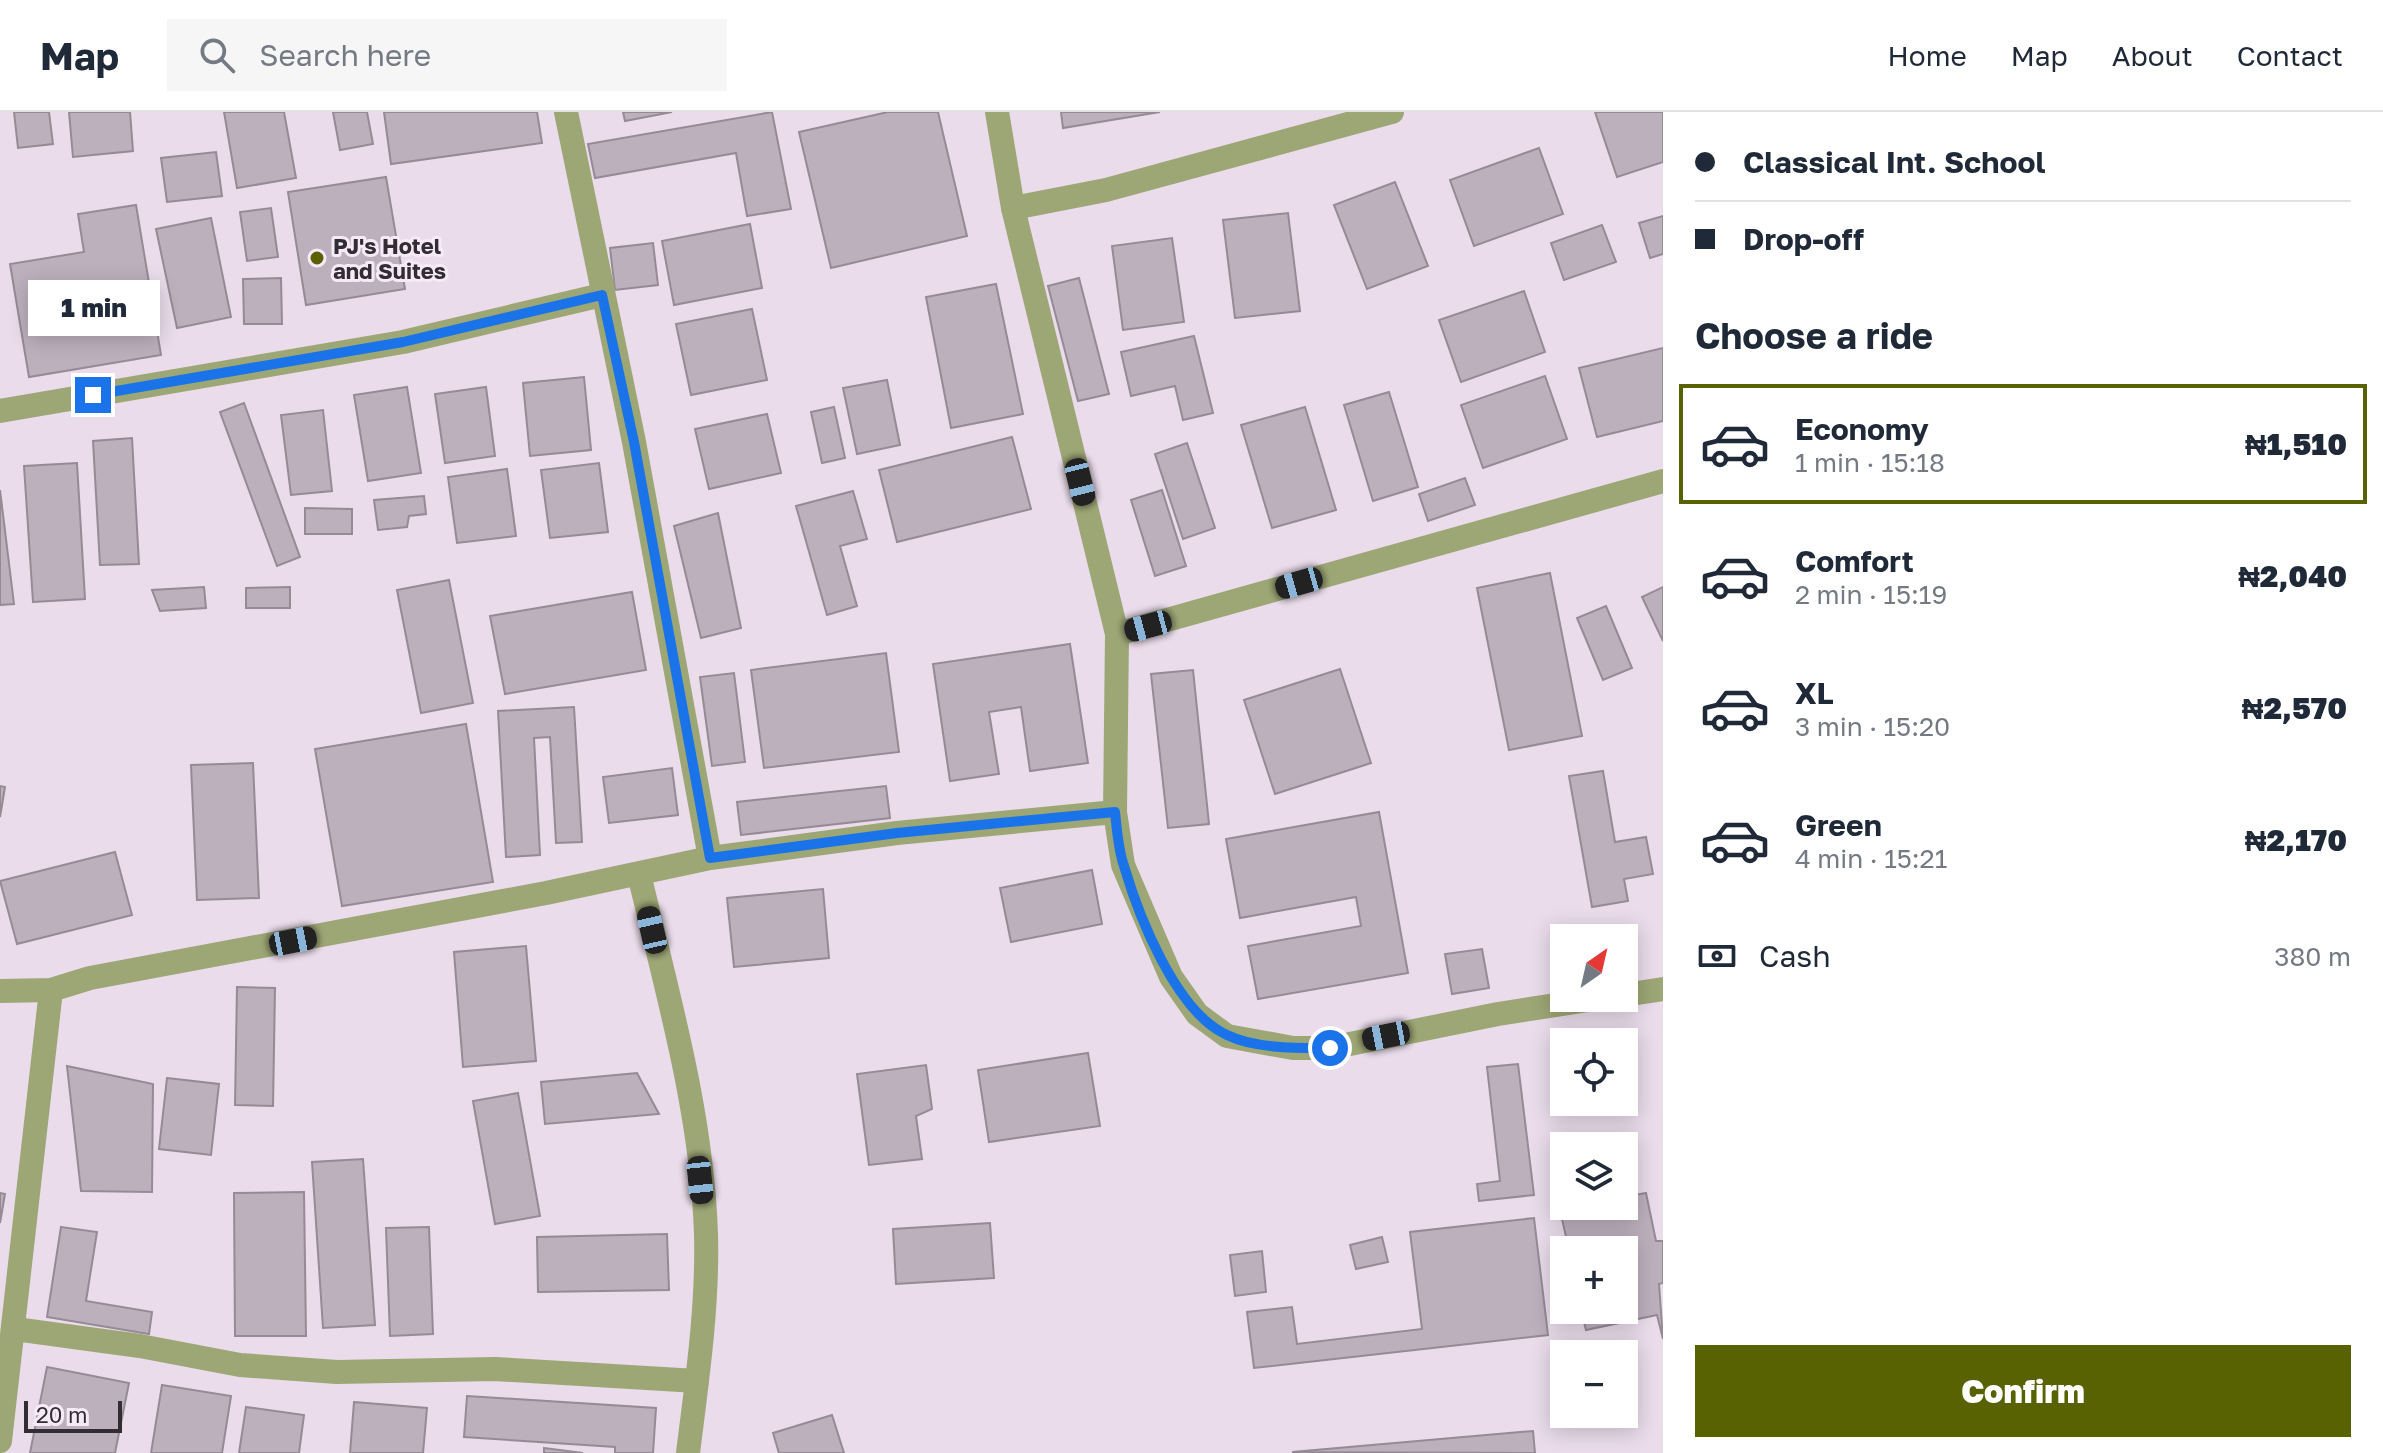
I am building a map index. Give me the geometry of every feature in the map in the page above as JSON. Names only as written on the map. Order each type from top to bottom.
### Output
[{"type":"street","points":[[566,112],[634,442],[710,858]]},
{"type":"street","points":[[997,112],[1013,208],[1117,634],[1115,812],[1123,865],[1171,977],[1197,1014],[1227,1036],[1293,1048],[1330,1048],[1550,1006]]},
{"type":"street","points":[[1013,208],[1106,190],[1392,112]]},
{"type":"street","points":[[0,411],[403,342],[602,295]]},
{"type":"street","points":[[1117,634],[1663,481]]},
{"type":"street","points":[[0,991],[51,990],[90,978],[710,858],[897,833],[1115,812]]},
{"type":"street","points":[[639,874],[691,1098],[706,1234],[697,1381],[688,1453]]},
{"type":"street","points":[[1638,993],[1663,989]]},
{"type":"street","points":[[0,1441],[4,1366],[15,1329],[51,990]]},
{"type":"street","points":[[15,1329],[254,1366],[337,1372],[495,1369],[697,1381]]},
{"type":"building","points":[[14,112],[49,112],[53,144],[18,148]]},
{"type":"building","points":[[69,112],[130,112],[133,151],[73,157]]},
{"type":"building","points":[[224,112],[284,112],[296,178],[237,188]]},
{"type":"building","points":[[333,112],[367,112],[373,144],[340,150]]},
{"type":"building","points":[[384,112],[537,112],[542,143],[391,164]]},
{"type":"building","points":[[623,112],[672,112],[625,121]]},
{"type":"building","points":[[772,112],[791,209],[747,216],[736,153],[595,178],[588,144]]},
{"type":"building","points":[[888,112],[938,112],[967,236],[831,268],[799,132]]},
{"type":"building","points":[[1061,112],[1160,112],[1063,128]]},
{"type":"building","points":[[1595,112],[1663,112],[1663,162],[1617,177]]},
{"type":"building","points":[[1539,148],[1563,214],[1474,246],[1450,180]]},
{"type":"building","points":[[216,152],[222,196],[167,202],[161,158]]},
{"type":"building","points":[[386,177],[405,289],[306,305],[288,192]]},
{"type":"building","points":[[1395,182],[1428,266],[1367,289],[1334,205]]},
{"type":"building","points":[[136,205],[161,355],[29,377],[10,264],[84,252],[78,214]]},
{"type":"building","points":[[271,208],[278,257],[247,261],[240,212]]},
{"type":"building","points":[[1288,213],[1300,311],[1235,318],[1223,220]]},
{"type":"building","points":[[1663,216],[1663,254],[1650,258],[1639,223]]},
{"type":"building","points":[[211,218],[231,317],[177,328],[156,229]]},
{"type":"building","points":[[750,224],[762,288],[674,305],[662,241]]},
{"type":"building","points":[[1602,225],[1616,262],[1564,280],[1551,243]]},
{"type":"building","points":[[1172,238],[1184,322],[1123,330],[1112,246]]},
{"type":"building","points":[[653,243],[658,285],[615,290],[610,248]]},
{"type":"building","points":[[281,278],[282,324],[244,324],[243,279]]},
{"type":"building","points":[[1079,278],[1109,394],[1078,401],[1048,286]]},
{"type":"building","points":[[996,284],[1023,414],[951,428],[926,297]]},
{"type":"building","points":[[1524,291],[1545,352],[1461,382],[1439,320]]},
{"type":"building","points":[[752,309],[767,380],[691,395],[676,324]]},
{"type":"building","points":[[1194,336],[1213,413],[1183,420],[1175,386],[1131,396],[1121,352]]},
{"type":"building","points":[[1663,348],[1663,421],[1597,437],[1579,368]]},
{"type":"building","points":[[1545,376],[1567,439],[1483,468],[1461,405]]},
{"type":"building","points":[[584,377],[591,450],[530,456],[523,383]]},
{"type":"building","points":[[887,380],[900,445],[857,454],[843,388]]},
{"type":"building","points":[[407,387],[421,473],[368,481],[354,395]]},
{"type":"building","points":[[486,387],[495,456],[445,463],[435,394]]},
{"type":"building","points":[[1389,392],[1418,487],[1373,501],[1344,405]]},
{"type":"building","points":[[244,403],[300,557],[277,566],[220,412]]},
{"type":"building","points":[[834,407],[845,458],[822,463],[811,412]]},
{"type":"building","points":[[1305,407],[1336,510],[1272,528],[1241,425]]},
{"type":"building","points":[[323,410],[332,491],[291,495],[281,415]]},
{"type":"building","points":[[767,414],[781,473],[709,489],[695,429]]},
{"type":"building","points":[[1012,437],[1031,509],[897,542],[879,470]]},
{"type":"building","points":[[132,438],[139,564],[100,565],[93,441]]},
{"type":"building","points":[[1187,443],[1215,528],[1183,539],[1155,454]]},
{"type":"building","points":[[77,463],[85,599],[33,602],[24,466]]},
{"type":"building","points":[[599,463],[608,532],[550,538],[541,470]]},
{"type":"building","points":[[507,469],[516,536],[457,543],[448,477]]},
{"type":"building","points":[[1465,478],[1475,505],[1428,521],[1419,494]]},
{"type":"building","points":[[0,490],[14,604],[0,605]]},
{"type":"building","points":[[1162,490],[1186,566],[1155,576],[1131,500]]},
{"type":"building","points":[[853,491],[867,539],[840,546],[857,606],[827,615],[796,506]]},
{"type":"building","points":[[424,496],[426,514],[409,516],[407,527],[378,530],[374,500]]},
{"type":"building","points":[[305,508],[352,509],[352,534],[305,534]]},
{"type":"building","points":[[718,513],[741,628],[701,638],[674,526]]},
{"type":"building","points":[[1550,573],[1582,736],[1509,750],[1477,588]]},
{"type":"building","points":[[449,580],[473,703],[421,713],[397,590]]},
{"type":"building","points":[[204,587],[206,608],[160,611],[152,590]]},
{"type":"building","points":[[290,587],[290,608],[246,608],[246,588]]},
{"type":"building","points":[[1663,587],[1663,641],[1642,597]]},
{"type":"building","points":[[632,592],[646,670],[505,694],[490,616]]},
{"type":"building","points":[[1606,606],[1632,668],[1603,680],[1577,618]]},
{"type":"building","points":[[1070,644],[1088,763],[1030,771],[1021,707],[989,712],[999,774],[950,781],[933,664]]},
{"type":"building","points":[[886,653],[899,752],[764,768],[751,670]]},
{"type":"building","points":[[1340,669],[1371,763],[1275,794],[1244,700]]},
{"type":"building","points":[[1193,670],[1209,824],[1168,828],[1151,674]]},
{"type":"building","points":[[734,673],[745,762],[712,766],[700,677]]},
{"type":"building","points":[[574,707],[582,842],[556,843],[550,737],[534,738],[540,855],[506,857],[498,711]]},
{"type":"building","points":[[466,724],[493,882],[342,906],[315,749]]},
{"type":"building","points":[[253,763],[259,898],[197,900],[191,765]]},
{"type":"building","points":[[672,768],[678,815],[609,823],[603,777]]},
{"type":"building","points":[[1603,771],[1615,842],[1646,837],[1653,874],[1624,879],[1628,901],[1592,907],[1569,776]]},
{"type":"building","points":[[0,786],[5,787],[0,817]]},
{"type":"building","points":[[886,786],[890,818],[741,835],[737,802]]},
{"type":"building","points":[[1379,812],[1408,973],[1258,999],[1248,946],[1361,926],[1356,897],[1240,918],[1226,839]]},
{"type":"building","points":[[115,852],[132,915],[17,944],[0,881]]},
{"type":"building","points":[[1092,870],[1102,924],[1011,942],[1000,888]]},
{"type":"building","points":[[823,889],[829,958],[734,967],[727,898]]},
{"type":"building","points":[[526,946],[536,1061],[463,1067],[454,952]]},
{"type":"building","points":[[1482,949],[1489,988],[1452,994],[1445,954]]},
{"type":"building","points":[[237,987],[275,988],[273,1106],[235,1105]]},
{"type":"building","points":[[1088,1053],[1100,1126],[989,1142],[978,1070]]},
{"type":"building","points":[[1518,1064],[1534,1195],[1479,1201],[1477,1184],[1500,1181],[1487,1067]]},
{"type":"building","points":[[926,1065],[932,1109],[916,1116],[922,1159],[869,1165],[857,1074]]},
{"type":"building","points":[[67,1066],[153,1084],[152,1192],[81,1191]]},
{"type":"building","points":[[637,1073],[659,1114],[545,1124],[541,1082]]},
{"type":"building","points":[[167,1078],[219,1084],[211,1155],[159,1149]]},
{"type":"building","points":[[518,1093],[540,1216],[495,1224],[473,1101]]},
{"type":"building","points":[[363,1159],[375,1325],[323,1328],[312,1162]]},
{"type":"building","points":[[304,1192],[306,1336],[235,1336],[234,1193]]},
{"type":"building","points":[[0,1193],[5,1194],[0,1223]]},
{"type":"building","points":[[1646,1193],[1656,1241],[1663,1241],[1663,1283],[1659,1284],[1663,1339],[1657,1315],[1638,1319],[1638,1236],[1566,1236],[1562,1220],[1638,1220],[1638,1194]]},
{"type":"building","points":[[1534,1218],[1548,1335],[1254,1368],[1247,1312],[1292,1307],[1297,1344],[1422,1329],[1410,1232]]},
{"type":"building","points":[[990,1223],[994,1278],[896,1284],[893,1229]]},
{"type":"building","points":[[61,1227],[97,1232],[86,1301],[152,1312],[149,1334],[47,1317]]},
{"type":"building","points":[[429,1227],[433,1334],[390,1336],[386,1228]]},
{"type":"building","points":[[667,1234],[669,1290],[538,1292],[537,1237]]},
{"type":"building","points":[[1382,1237],[1388,1262],[1356,1269],[1350,1245]]},
{"type":"building","points":[[1262,1251],[1266,1292],[1235,1296],[1230,1255]]},
{"type":"building","points":[[1584,1324],[1614,1324],[1586,1330]]},
{"type":"building","points":[[47,1367],[129,1383],[115,1453],[30,1453]]},
{"type":"building","points":[[162,1385],[231,1396],[222,1453],[151,1453]]},
{"type":"building","points":[[467,1396],[656,1408],[653,1453],[615,1453],[615,1447],[464,1437]]},
{"type":"building","points":[[354,1402],[427,1408],[423,1453],[350,1453]]},
{"type":"building","points":[[246,1407],[304,1415],[299,1453],[239,1453]]},
{"type":"building","points":[[832,1415],[844,1453],[779,1453],[773,1433]]},
{"type":"building","points":[[1533,1431],[1535,1453],[1292,1452]]},
{"type":"building","points":[[544,1448],[583,1453],[544,1453]]},
{"type":"place","name":"PJ's Hotel and Suites","points":[[317,258]]},
{"type":"route","points":[[93,395],[403,342],[602,295],[634,442],[710,858],[897,833],[1115,812],[1123,865],[1149,931],[1171,977],[1197,1014],[1227,1036],[1293,1048],[1330,1048]]}]
